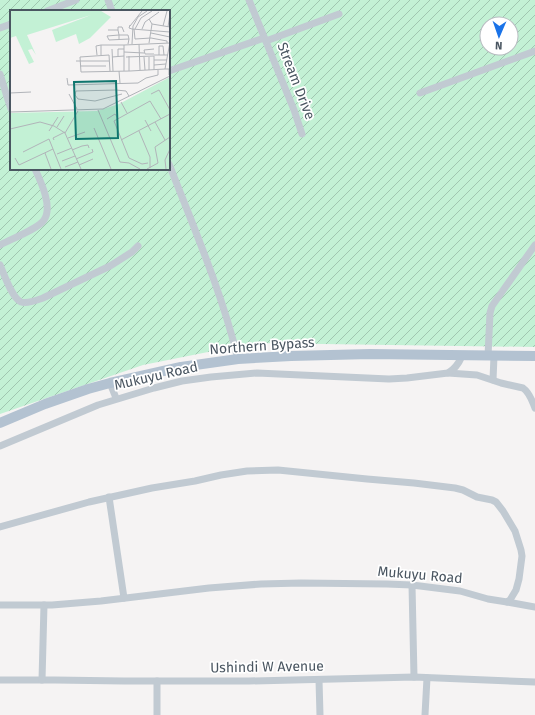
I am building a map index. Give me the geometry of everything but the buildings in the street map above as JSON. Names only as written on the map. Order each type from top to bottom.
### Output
[{"type":"main road","name":"Northern Bypass","points":[[0,423],[45,404],[88,389],[181,367],[238,360],[290,356],[370,354],[535,356]]},
{"type":"street","points":[[50,10],[76,0]]},
{"type":"street","points":[[108,0],[112,10]]},
{"type":"street","name":"Stream Drive","points":[[249,0],[294,110],[302,134]]},
{"type":"street","points":[[265,40],[339,14]]},
{"type":"street","points":[[0,28],[10,24]]},
{"type":"street","name":"Stream Drive","points":[[170,71],[265,40]]},
{"type":"street","points":[[420,93],[535,51]]},
{"type":"street","points":[[0,74],[9,100]]},
{"type":"street","points":[[170,167],[220,298],[238,360]]},
{"type":"street","points":[[0,245],[40,224],[46,217],[48,210],[46,199],[35,170]]},
{"type":"street","points":[[494,380],[491,356],[490,313],[492,306],[535,245]]},
{"type":"street","points":[[0,265],[14,295],[18,300],[32,302],[44,298],[110,266],[132,252],[138,246]]},
{"type":"street","points":[[448,373],[453,370],[462,356]]},
{"type":"street","points":[[255,359],[257,373]]},
{"type":"street","name":"Mukuyu Road","points":[[0,446],[88,408],[116,398],[182,381],[257,373],[389,379],[448,373],[477,375],[523,388],[529,394],[535,408]]},
{"type":"street","points":[[110,383],[116,398]]},
{"type":"street","points":[[0,527],[109,497],[221,475],[256,470],[278,470],[455,488],[463,490],[474,496],[496,502],[515,531],[522,556],[521,568],[516,590],[510,600],[506,602]]},
{"type":"street","points":[[109,497],[124,598]]},
{"type":"street","name":"Mukuyu Road","points":[[0,605],[44,606],[209,588],[301,583],[387,584],[412,586],[460,591],[535,607]]},
{"type":"street","points":[[412,586],[414,677]]},
{"type":"street","points":[[42,680],[44,606]]},
{"type":"street","name":"Ushindi W Avenue","points":[[0,680],[320,680],[414,677],[535,682]]},
{"type":"street","points":[[425,715],[427,678]]},
{"type":"street","points":[[320,680],[320,715]]},
{"type":"street","points":[[158,681],[158,715]]},
{"type":"green space","points":[[0,0],[535,0],[535,347],[253,343],[143,365],[0,414]]}]
